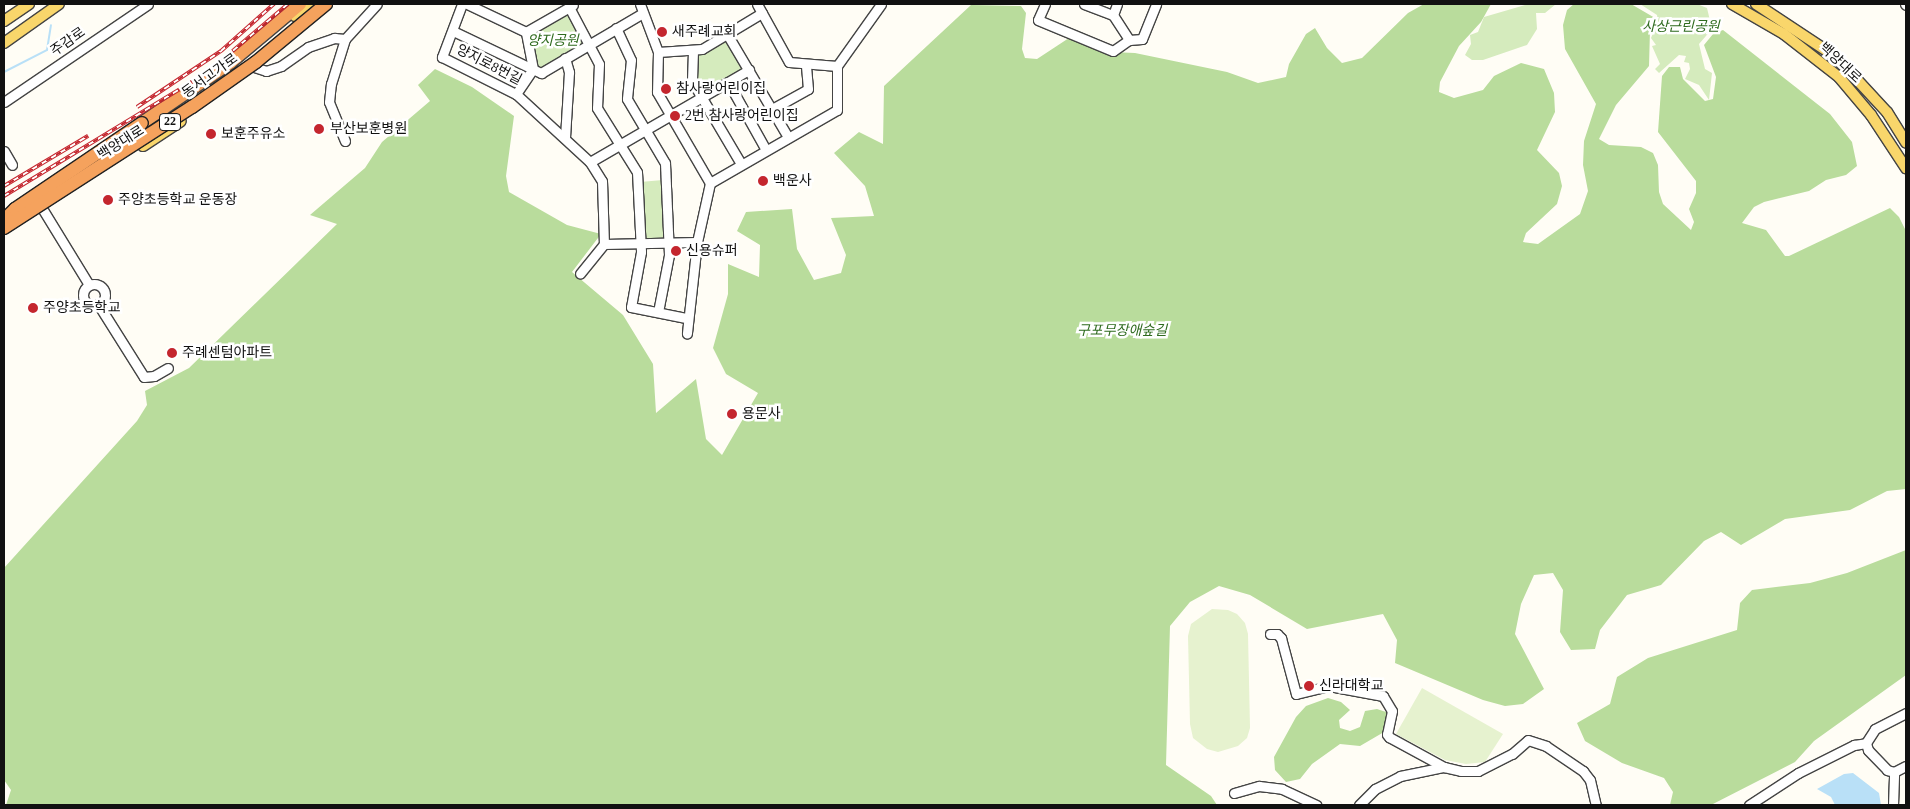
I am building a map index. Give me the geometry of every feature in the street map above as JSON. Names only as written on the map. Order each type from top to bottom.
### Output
[{"type":"highway","points":[[4,221],[15,209],[231,62],[300,4]]},
{"type":"highway","name":"동서고가로","points":[[4,221],[171,114],[237,68],[316,4]]},
{"type":"highway","name":"동서고가로","points":[[4,230],[192,107],[256,62],[328,4]]},
{"type":"highway","points":[[72,186],[100,177],[185,121],[251,74],[335,4]]},
{"type":"main road","points":[[4,22],[29,4]]},
{"type":"main road","points":[[4,43],[59,4]]},
{"type":"main road","name":"백양대로","points":[[4,214],[186,98],[240,61],[310,4]]},
{"type":"main road","name":"백양대로","points":[[4,230],[164,133],[254,67],[328,4]]},
{"type":"main road","name":"백양대로","points":[[1732,4],[1784,34],[1839,77],[1871,114],[1906,168]]},
{"type":"main road","name":"백양대로","points":[[1756,4],[1836,57],[1887,112],[1906,142]]},
{"type":"street","name":"주감로","points":[[4,102],[148,4]]},
{"type":"street","points":[[346,140],[335,123],[329,102],[334,70],[345,39],[377,4]]},
{"type":"street","name":"양지로8번길","points":[[462,4],[442,57],[516,94],[590,162],[602,181],[604,244]]},
{"type":"street","points":[[466,4],[526,32]]},
{"type":"street","points":[[757,4],[790,62],[806,65],[837,66]]},
{"type":"street","points":[[710,183],[837,110],[837,66],[881,4]]},
{"type":"street","points":[[1045,4],[1038,20],[1113,50],[1130,40],[1142,39],[1156,4]]},
{"type":"street","points":[[1084,4],[1113,16],[1130,40]]},
{"type":"street","points":[[1113,16],[1117,4]]},
{"type":"street","points":[[526,32],[572,5],[599,64],[597,108],[618,146],[637,172],[639,244],[631,307],[686,318]]},
{"type":"street","points":[[642,8],[658,52],[657,92],[710,183],[697,242],[686,318],[687,332]]},
{"type":"street","name":"양지로8번길","points":[[452,31],[541,73],[616,28],[642,8]]},
{"type":"street","points":[[658,52],[693,52],[762,13]]},
{"type":"street","points":[[616,28],[631,60],[627,99],[644,131],[665,163],[669,255],[658,312]]},
{"type":"street","points":[[516,94],[533,69],[526,32]]},
{"type":"street","points":[[727,34],[788,137]]},
{"type":"street","points":[[254,67],[266,72],[308,47],[334,38],[345,39]]},
{"type":"street","points":[[693,52],[692,81],[741,164]]},
{"type":"street","points":[[565,58],[569,72],[565,138]]},
{"type":"street","points":[[772,109],[808,89],[806,65]]},
{"type":"street","points":[[590,162],[749,70]]},
{"type":"street","points":[[728,82],[766,150]]},
{"type":"street","points":[[4,151],[12,166]]},
{"type":"street","points":[[34,195],[89,285]]},
{"type":"street","points":[[580,274],[604,244],[697,242]]},
{"type":"street","points":[[95,284],[103,289],[105,296],[98,304],[89,304],[84,300],[83,293],[89,285],[95,284]]},
{"type":"street","points":[[98,304],[144,377],[154,376],[168,368]]},
{"type":"street","points":[[1270,634],[1278,634],[1281,638],[1296,694],[1329,686],[1383,696],[1392,711],[1387,734],[1389,737],[1444,767],[1461,771],[1478,770],[1512,754],[1528,740],[1536,741],[1583,771],[1590,780],[1596,805]]},
{"type":"street","points":[[1749,805],[1798,773],[1854,745],[1866,743],[1875,729],[1906,713]]},
{"type":"street","points":[[1866,743],[1877,761],[1894,772]]},
{"type":"street","points":[[1894,772],[1906,766]]},
{"type":"street","points":[[1358,805],[1375,789],[1400,776],[1422,769],[1444,767]]},
{"type":"street","points":[[1893,805],[1894,772]]},
{"type":"street","points":[[1234,793],[1259,786],[1296,793],[1316,805]]},
{"type":"green space","name":"구포무장애숲길","points":[[1424,4],[1491,4],[1481,22],[1459,46],[1440,82],[1439,92],[1454,98],[1483,90],[1494,76],[1521,63],[1544,69],[1554,93],[1555,112],[1537,150],[1559,173],[1562,186],[1557,204],[1526,233],[1523,242],[1538,244],[1580,214],[1588,191],[1583,165],[1584,141],[1596,104],[1565,49],[1563,25],[1567,10],[1574,4],[1631,4],[1655,18],[1650,30],[1649,66],[1616,105],[1599,139],[1609,145],[1641,147],[1653,153],[1658,165],[1659,192],[1663,204],[1691,230],[1694,222],[1689,209],[1696,193],[1696,181],[1658,132],[1662,76],[1669,67],[1680,67],[1683,79],[1705,101],[1713,99],[1716,77],[1704,45],[1713,34],[1723,30],[1830,114],[1852,142],[1857,166],[1846,175],[1826,180],[1809,191],[1764,202],[1754,207],[1742,223],[1766,230],[1785,256],[1789,256],[1890,208],[1899,217],[1906,231],[1906,489],[1887,491],[1850,510],[1785,519],[1741,545],[1721,532],[1704,541],[1661,585],[1627,595],[1600,630],[1595,649],[1571,650],[1560,632],[1563,590],[1553,573],[1534,575],[1521,604],[1515,634],[1544,689],[1523,704],[1505,706],[1483,700],[1395,663],[1397,640],[1383,614],[1307,629],[1250,595],[1219,586],[1190,602],[1170,626],[1166,765],[1211,796],[1217,805],[6,805],[11,790],[4,780],[4,568],[137,421],[147,405],[145,391],[189,368],[337,224],[310,215],[365,168],[382,142],[430,101],[418,85],[435,69],[472,87],[514,116],[506,176],[509,192],[567,225],[601,234],[572,272],[623,315],[653,364],[656,413],[696,379],[706,439],[722,455],[758,393],[726,374],[713,348],[728,294],[728,264],[759,277],[760,245],[737,231],[746,212],[792,209],[797,249],[814,280],[841,273],[846,255],[831,218],[874,216],[865,186],[834,153],[859,132],[883,144],[884,86],[971,5],[1021,6],[1026,13],[1022,49],[1025,58],[1037,59],[1072,36],[1112,52],[1135,53],[1227,72],[1258,83],[1286,77],[1289,64],[1306,34],[1315,28],[1327,48],[1342,63],[1362,58],[1408,13]]},
{"type":"green space","points":[[1529,4],[1556,4],[1545,13],[1536,13],[1537,29],[1527,45],[1483,60],[1472,60],[1465,55],[1471,44],[1470,35],[1478,32],[1484,17]]},
{"type":"green space","name":"사상근린공원","points":[[1640,4],[1697,4],[1707,8],[1712,29],[1699,44],[1705,69],[1712,73],[1709,100],[1699,85],[1685,79],[1690,69],[1689,63],[1684,62],[1686,56],[1679,55],[1659,73],[1655,69],[1660,64],[1652,46],[1656,45],[1651,38],[1658,22],[1657,15]]},
{"type":"green space","name":"양지공원","points":[[567,12],[584,43],[542,68],[536,67],[530,34]]},
{"type":"green space","points":[[727,39],[744,69],[704,94],[695,81],[696,54]]},
{"type":"green space","points":[[663,180],[665,238],[641,241],[640,182]]},
{"type":"green space","points":[[1906,550],[1906,675],[1814,741],[1795,762],[1711,805],[1670,805],[1673,792],[1664,778],[1622,763],[1585,741],[1577,723],[1610,704],[1617,677],[1648,658],[1737,630],[1740,603],[1752,590],[1810,583],[1847,573]]},
{"type":"green space","points":[[1212,609],[1228,610],[1237,614],[1245,623],[1248,634],[1250,728],[1247,738],[1238,746],[1218,752],[1207,749],[1193,738],[1190,724],[1188,636],[1191,624]]},
{"type":"green space","points":[[1422,688],[1503,734],[1485,762],[1466,764],[1445,760],[1396,734]]},
{"type":"green space","points":[[1328,698],[1341,702],[1350,710],[1339,720],[1340,728],[1350,731],[1360,727],[1365,711],[1377,709],[1386,712],[1388,722],[1384,732],[1360,746],[1340,744],[1312,764],[1300,779],[1286,782],[1275,770],[1274,757],[1296,717],[1306,706]]},
{"type":"water","points":[[1853,773],[1879,793],[1881,805],[1835,805],[1831,797],[1817,789],[1844,774]]},
{"type":"waterway","points":[[4,72],[47,50],[51,25]]},
{"type":"railway","points":[[137,107],[221,51],[274,4]]},
{"type":"railway","points":[[4,196],[208,72],[288,4]]},
{"type":"railway","points":[[4,186],[88,136]]},
{"type":"place","name":"새주례교회","points":[[662,32]]},
{"type":"place","name":"참사랑어린이집","points":[[666,89]]},
{"type":"place","name":"2번 참사랑어린이집","points":[[675,116]]},
{"type":"place","name":"부산보훈병원","points":[[319,129]]},
{"type":"place","name":"보훈주유소","points":[[211,134]]},
{"type":"place","name":"백운사","points":[[763,181]]},
{"type":"place","name":"주양초등학교 운동장","points":[[108,200]]},
{"type":"place","name":"신용슈퍼","points":[[676,251]]},
{"type":"place","name":"주양초등학교","points":[[33,308]]},
{"type":"place","name":"주례센텀아파트","points":[[172,353]]},
{"type":"place","name":"용문사","points":[[732,414]]},
{"type":"place","name":"신라대학교","points":[[1309,686]]}]
